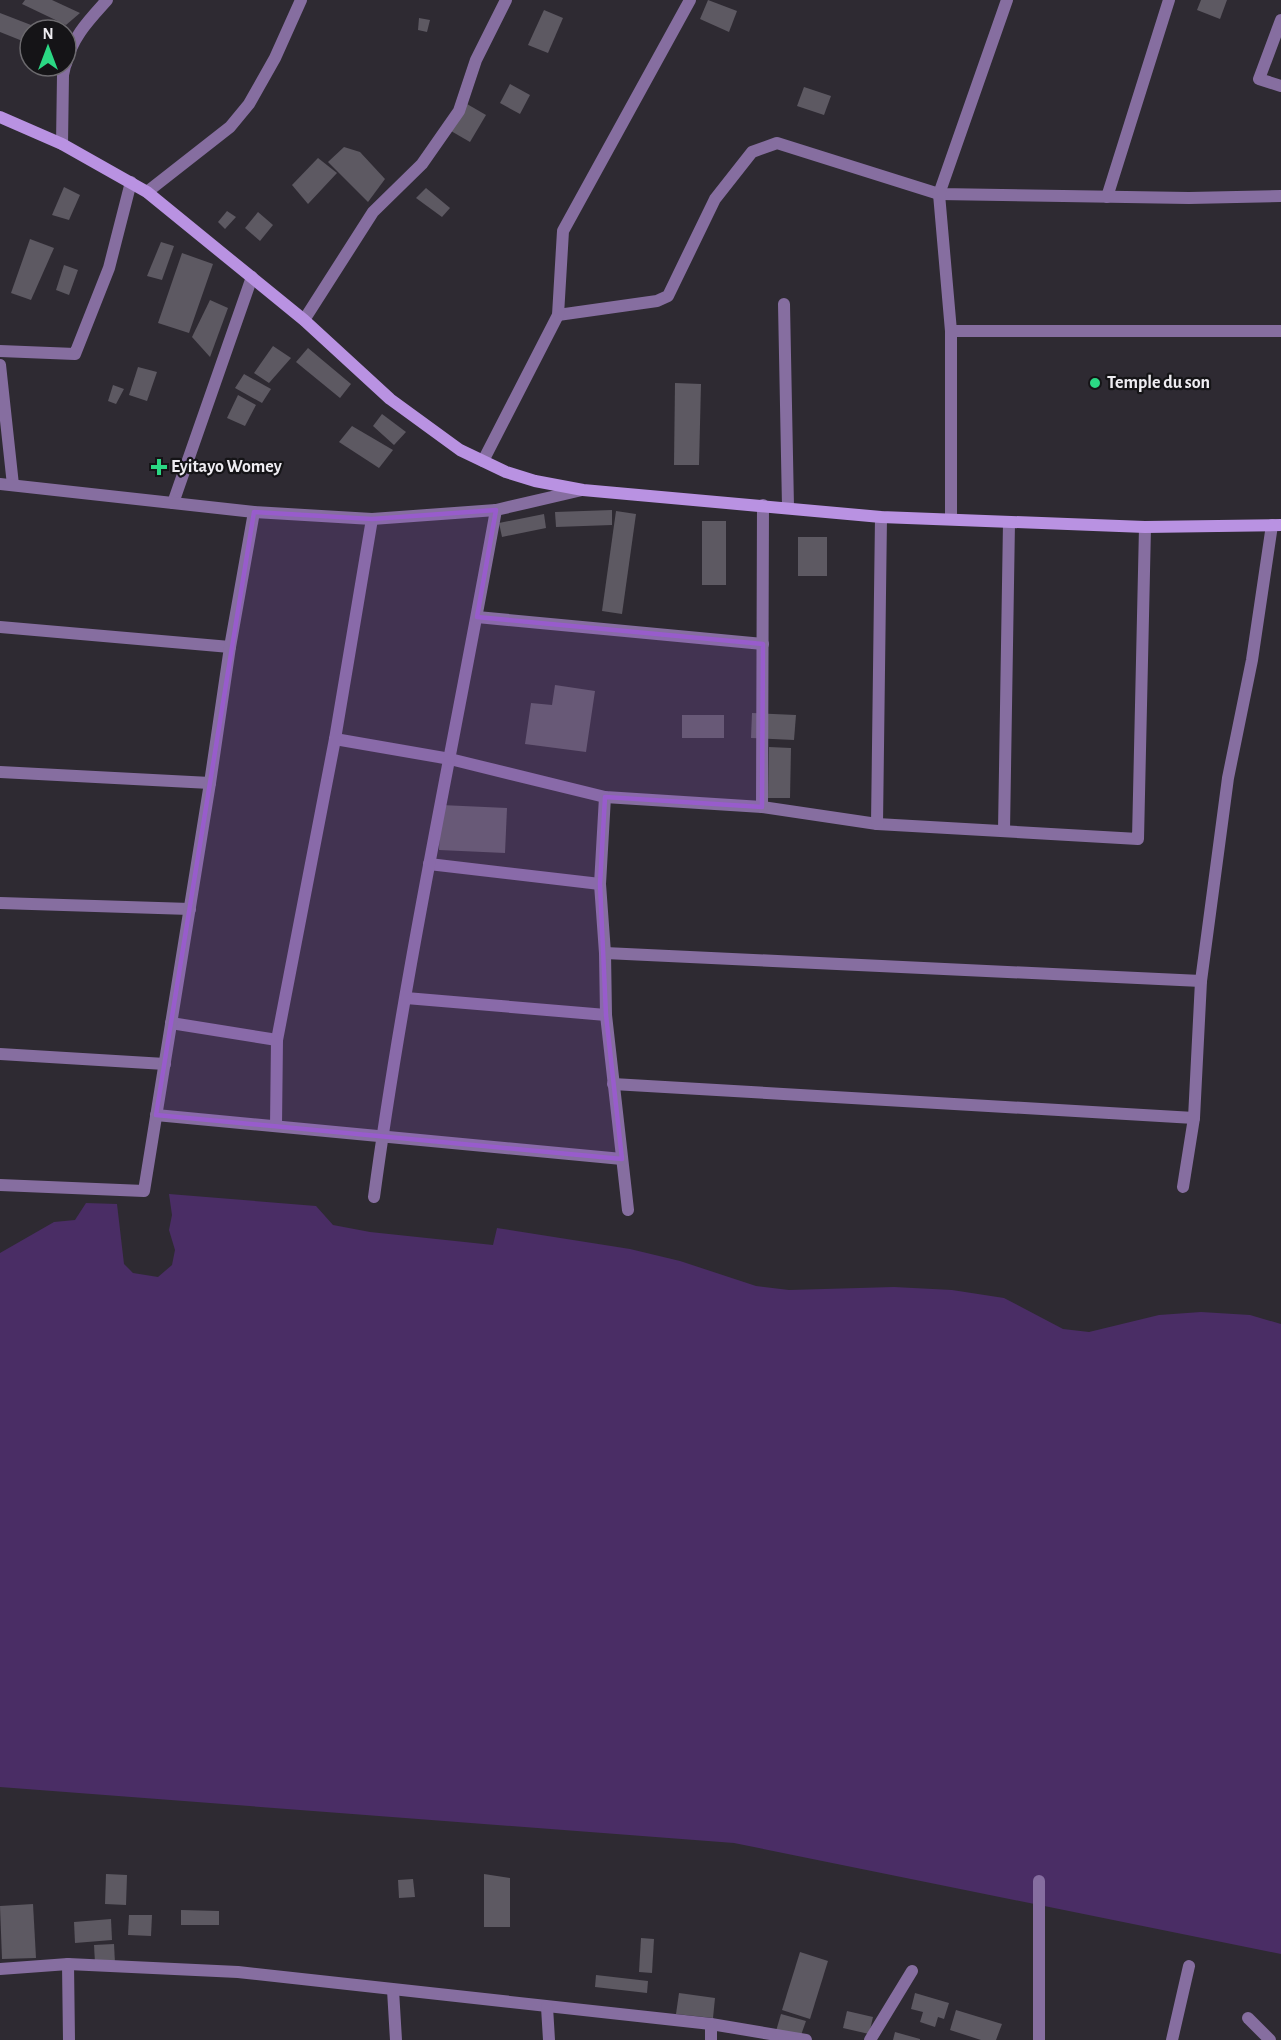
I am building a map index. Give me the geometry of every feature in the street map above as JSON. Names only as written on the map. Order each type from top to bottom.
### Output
[{"type":"main road","points":[[0,117],[62,144],[147,192],[304,320],[390,399],[453,444],[506,472],[535,481],[583,490],[881,517],[1145,527],[1277,525]]},
{"type":"street","points":[[78,34],[107,0]]},
{"type":"street","points":[[147,192],[230,127],[243,112],[263,82],[301,0]]},
{"type":"street","points":[[304,320],[373,212],[422,164],[459,111],[476,60],[506,0]]},
{"type":"street","points":[[483,461],[558,315],[563,231],[690,0]]},
{"type":"street","points":[[951,518],[951,331],[939,194],[1007,0]]},
{"type":"street","points":[[1107,197],[1168,0]]},
{"type":"street","points":[[1281,20],[1259,79],[1281,86]]},
{"type":"street","points":[[62,144],[63,78]]},
{"type":"street","points":[[558,315],[657,301],[668,296],[715,199],[752,152],[777,143],[939,194],[1189,198],[1281,196]]},
{"type":"street","points":[[0,351],[75,354],[109,268],[131,182]]},
{"type":"street","points":[[172,503],[252,277]]},
{"type":"street","points":[[784,304],[788,507]]},
{"type":"street","points":[[951,331],[1281,331]]},
{"type":"street","points":[[0,365],[13,485]]},
{"type":"street","points":[[0,484],[254,512],[372,519],[496,510],[583,490]]},
{"type":"street","points":[[762,807],[764,505]]},
{"type":"street","points":[[374,1197],[382,1136],[429,864],[496,510]]},
{"type":"street","points":[[0,1185],[144,1191],[230,647],[254,512]]},
{"type":"street","points":[[877,824],[881,517]]},
{"type":"street","points":[[276,1125],[278,1040],[335,739],[372,519]]},
{"type":"street","points":[[1004,831],[1009,522]]},
{"type":"street","points":[[1183,1187],[1194,1118],[1201,981],[1228,778],[1277,525]]},
{"type":"street","points":[[335,739],[450,759],[605,797],[762,807],[877,824],[1138,839],[1145,527]]},
{"type":"street","points":[[477,617],[763,644]]},
{"type":"street","points":[[0,627],[230,647]]},
{"type":"street","points":[[0,772],[210,783]]},
{"type":"street","points":[[605,797],[600,884],[605,953],[606,1015],[628,1210]]},
{"type":"street","points":[[429,864],[600,884]]},
{"type":"street","points":[[0,903],[190,909]]},
{"type":"street","points":[[605,953],[1201,981]]},
{"type":"street","points":[[406,998],[606,1015]]},
{"type":"street","points":[[171,1023],[278,1040]]},
{"type":"street","points":[[0,1054],[165,1064]]},
{"type":"street","points":[[613,1084],[1194,1118]]},
{"type":"street","points":[[156,1115],[622,1159]]},
{"type":"street","points":[[1039,2040],[1040,1881]]},
{"type":"street","points":[[0,1969],[68,1964],[238,1972],[711,2024],[806,2040]]},
{"type":"street","points":[[68,1964],[69,2040]]},
{"type":"street","points":[[1172,2040],[1190,1966]]},
{"type":"street","points":[[870,2040],[912,1971]]},
{"type":"street","points":[[393,1990],[396,2040]]},
{"type":"street","points":[[547,2007],[549,2040]]},
{"type":"street","points":[[1248,2018],[1270,2040]]},
{"type":"street","points":[[711,2024],[711,2040]]},
{"type":"highlighted area","points":[[496,510],[477,617],[763,644],[762,807],[605,797],[600,884],[606,1015],[622,1159],[156,1115],[254,512],[372,519]]},
{"type":"shaded area","points":[[169,1194],[316,1206],[333,1225],[370,1232],[493,1245],[497,1228],[630,1249],[680,1261],[756,1286],[789,1290],[894,1287],[952,1290],[1004,1298],[1063,1329],[1089,1332],[1159,1315],[1201,1312],[1250,1315],[1281,1324],[1281,1954],[734,1843],[0,1787],[0,1253],[54,1222],[75,1220],[86,1203],[117,1204],[124,1264],[133,1273],[158,1277],[172,1265],[175,1250],[169,1230],[172,1215]]},
{"type":"building","points":[[25,0],[52,0],[80,13],[74,18],[51,18],[22,4]]},
{"type":"building","points":[[708,0],[737,11],[729,32],[700,19]]},
{"type":"building","points":[[1201,0],[1227,0],[1220,19],[1197,10]]},
{"type":"building","points":[[544,10],[563,18],[548,53],[528,45]]},
{"type":"building","points":[[0,13],[18,20],[18,39],[0,32]]},
{"type":"building","points":[[419,18],[430,20],[427,32],[418,30]]},
{"type":"building","points":[[510,84],[530,95],[520,114],[500,103]]},
{"type":"building","points":[[804,87],[831,96],[824,115],[797,106]]},
{"type":"building","points":[[467,104],[486,115],[470,142],[451,131]]},
{"type":"building","points":[[344,147],[360,152],[385,179],[368,202],[328,162]]},
{"type":"building","points":[[318,158],[337,173],[308,204],[292,185]]},
{"type":"building","points":[[64,187],[80,195],[69,220],[52,215]]},
{"type":"building","points":[[426,188],[450,208],[442,217],[416,198]]},
{"type":"building","points":[[227,211],[236,217],[225,229],[218,222]]},
{"type":"building","points":[[258,212],[273,225],[260,241],[245,228]]},
{"type":"building","points":[[30,239],[54,248],[31,300],[11,293]]},
{"type":"building","points":[[161,242],[174,246],[162,280],[147,276]]},
{"type":"building","points":[[182,253],[213,264],[189,333],[158,323]]},
{"type":"building","points":[[64,265],[78,270],[69,295],[56,290]]},
{"type":"building","points":[[210,300],[228,308],[210,357],[192,337]]},
{"type":"building","points":[[273,346],[291,358],[269,383],[254,373]]},
{"type":"building","points":[[308,348],[351,384],[340,398],[296,362]]},
{"type":"building","points":[[138,367],[157,372],[147,401],[129,395]]},
{"type":"building","points":[[244,374],[271,389],[262,403],[235,388]]},
{"type":"building","points":[[675,383],[701,384],[699,465],[674,465]]},
{"type":"building","points":[[113,385],[124,389],[116,404],[108,401]]},
{"type":"building","points":[[238,395],[256,405],[245,426],[227,418]]},
{"type":"building","points":[[382,414],[406,432],[394,445],[373,426]]},
{"type":"building","points":[[352,426],[393,450],[379,468],[339,442]]},
{"type":"building","points":[[612,510],[612,525],[556,527],[555,512]]},
{"type":"building","points":[[616,511],[636,514],[622,614],[602,611]]},
{"type":"building","points":[[544,514],[546,528],[502,537],[499,523]]},
{"type":"building","points":[[702,521],[726,521],[726,585],[702,585]]},
{"type":"building","points":[[798,537],[827,537],[827,576],[798,576]]},
{"type":"building","points":[[555,685],[595,691],[586,752],[525,744],[531,703],[552,705]]},
{"type":"building","points":[[752,713],[796,715],[794,740],[751,738]]},
{"type":"building","points":[[682,715],[724,715],[724,738],[682,738]]},
{"type":"building","points":[[769,747],[791,748],[790,798],[768,798]]},
{"type":"building","points":[[441,805],[507,808],[505,853],[439,850]]},
{"type":"building","points":[[106,1874],[127,1875],[126,1905],[105,1904]]},
{"type":"building","points":[[484,1874],[510,1878],[510,1927],[484,1927]]},
{"type":"building","points":[[413,1879],[415,1897],[399,1898],[398,1880]]},
{"type":"building","points":[[33,1904],[36,1958],[2,1959],[0,1906]]},
{"type":"building","points":[[181,1910],[219,1911],[219,1925],[181,1925]]},
{"type":"building","points":[[129,1915],[152,1915],[151,1936],[128,1935]]},
{"type":"building","points":[[111,1919],[112,1940],[75,1943],[74,1922]]},
{"type":"building","points":[[641,1938],[654,1939],[652,1973],[639,1972]]},
{"type":"building","points":[[114,1944],[115,1963],[95,1963],[94,1945]]},
{"type":"building","points":[[800,1952],[828,1961],[810,2019],[782,2010]]},
{"type":"building","points":[[596,1975],[648,1981],[647,1993],[595,1987]]},
{"type":"building","points":[[679,1993],[715,1998],[713,2018],[676,2014]]},
{"type":"building","points":[[915,1993],[949,2003],[944,2019],[938,2017],[935,2027],[920,2022],[923,2012],[911,2009]]},
{"type":"building","points":[[956,2010],[1002,2024],[996,2040],[981,2040],[950,2030]]},
{"type":"building","points":[[847,2011],[873,2017],[869,2034],[843,2028]]},
{"type":"building","points":[[781,2014],[806,2021],[800,2038],[776,2031]]},
{"type":"building","points":[[895,2032],[920,2039],[920,2040],[893,2040]]},
{"type":"place","name":"Temple du son","points":[[1095,383]]},
{"type":"place","name":"Eyitayo Womey","points":[[159,467]]}]
